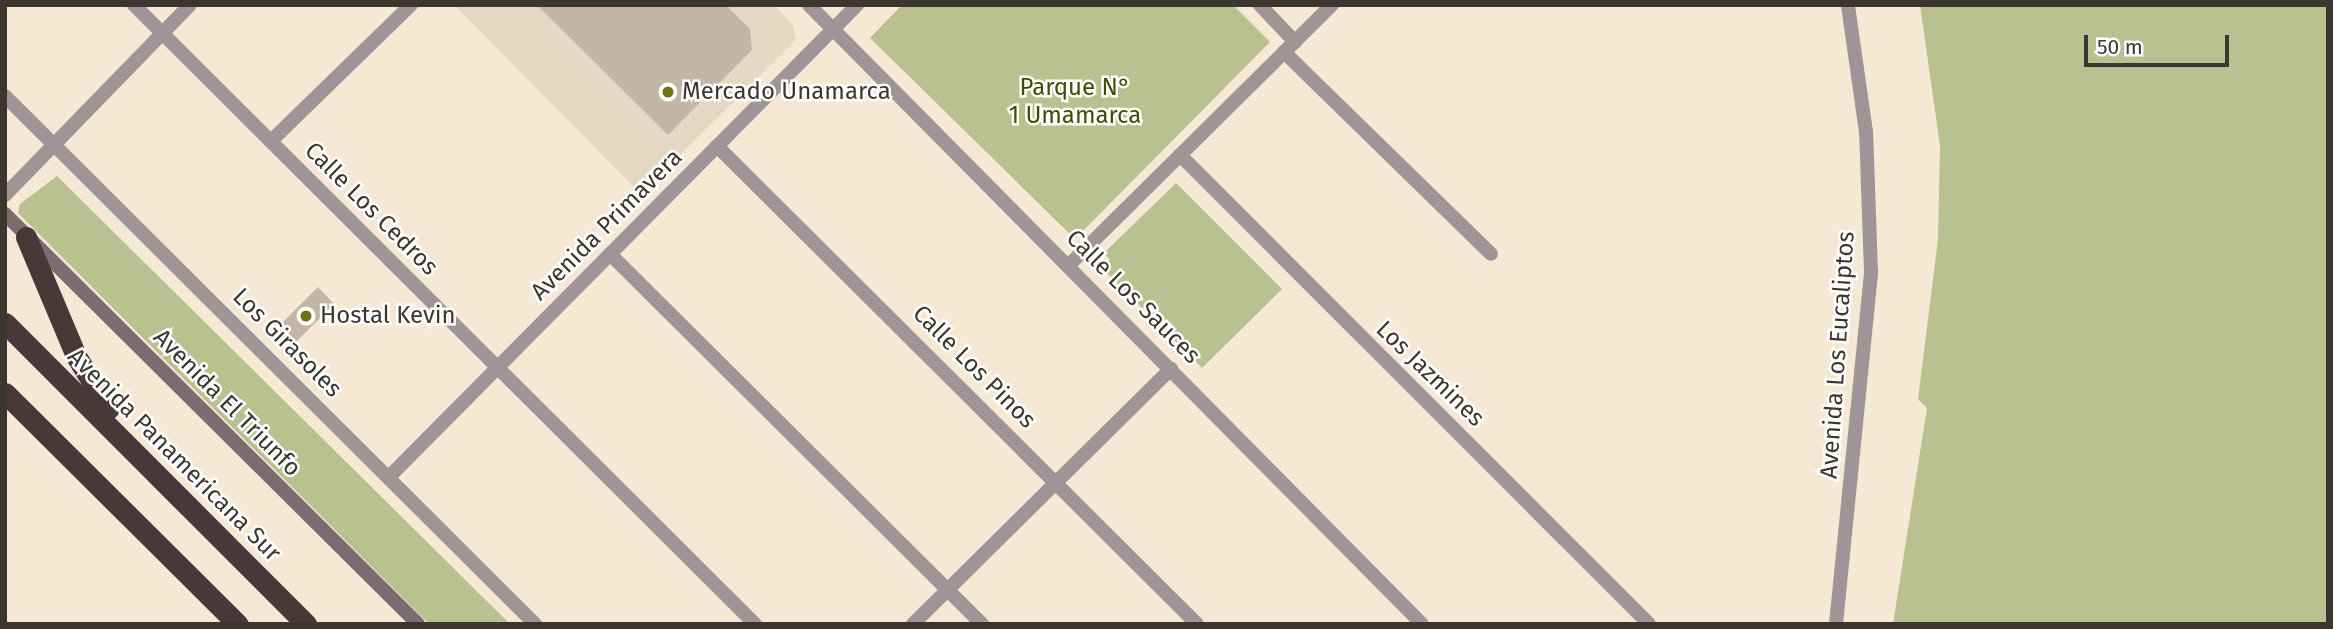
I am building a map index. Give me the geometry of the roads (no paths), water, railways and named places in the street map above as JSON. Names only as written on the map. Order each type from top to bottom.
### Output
[{"type":"highway","points":[[26,237],[93,389],[162,477]]},
{"type":"highway","name":"Avenida Panamericana Sur","points":[[5,323],[162,477],[306,624]]},
{"type":"highway","points":[[5,393],[239,624]]},
{"type":"main road","name":"Avenida El Triunfo","points":[[5,214],[418,624]]},
{"type":"street","name":"Calle Los Cedros","points":[[134,5],[755,624]]},
{"type":"street","points":[[5,195],[190,5]]},
{"type":"street","points":[[271,141],[411,5]]},
{"type":"street","name":"Calle Los Sauces","points":[[809,5],[1422,624]]},
{"type":"street","name":"Avenida Primavera","points":[[389,477],[857,5]]},
{"type":"street","points":[[1260,5],[1290,47],[1491,254]]},
{"type":"street","points":[[1069,265],[1332,5]]},
{"type":"street","name":"Avenida Los Eucaliptos","points":[[1836,624],[1871,272],[1866,132],[1848,5]]},
{"type":"street","name":"Los Girasoles","points":[[5,96],[535,624]]},
{"type":"street","name":"Calle Los Pinos","points":[[717,146],[1057,481],[1197,624]]},
{"type":"street","name":"Los Jazmines","points":[[1180,155],[1649,624]]},
{"type":"street","points":[[610,254],[982,624]]},
{"type":"street","points":[[913,624],[1171,369]]},
{"type":"place","name":"Mercado Unamarca","points":[[668,92]]},
{"type":"place","name":"Hostal Kevin","points":[[306,316]]},
{"type":"park label","name":"Parque N° 1 Umamarca","points":[[1075,102]]}]
